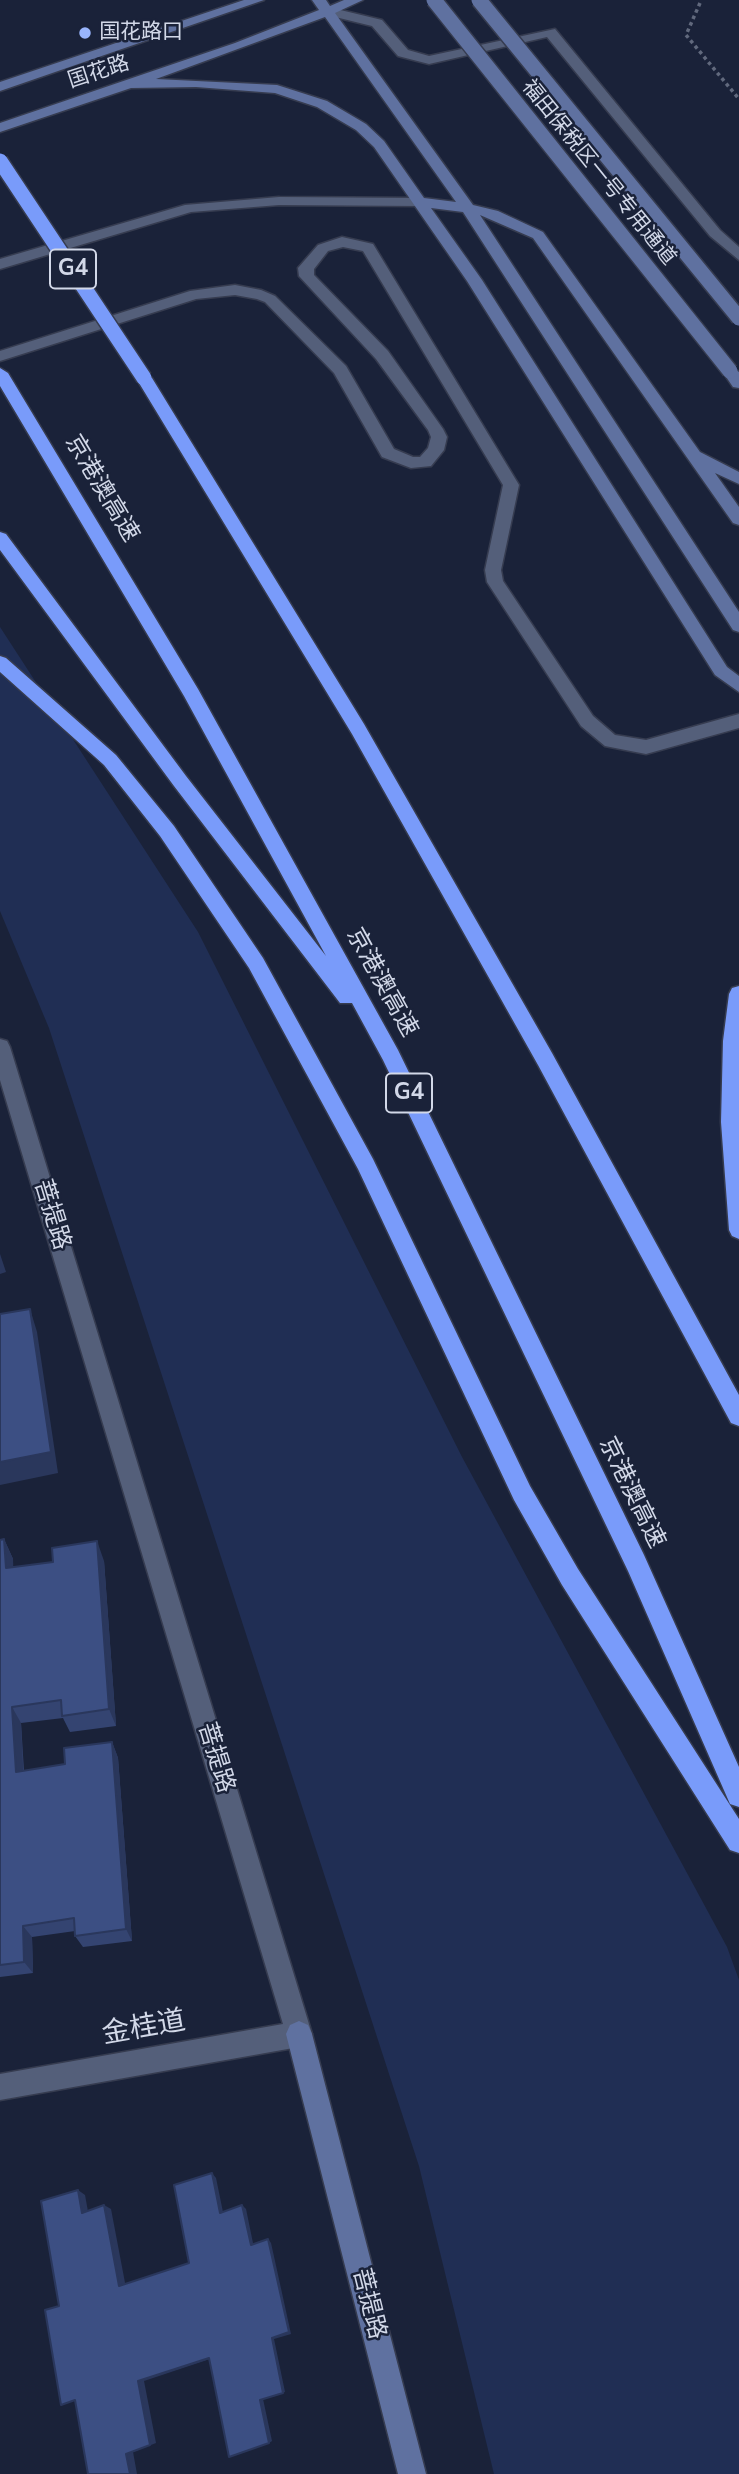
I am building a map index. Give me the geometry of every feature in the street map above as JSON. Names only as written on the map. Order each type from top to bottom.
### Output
[{"type":"highway","name":"G4","points":[[0,161],[144,378],[358,729],[545,1059],[739,1416]]},
{"type":"highway","name":"京港澳高速","points":[[0,373],[192,694],[391,1056],[636,1563],[739,1795]]},
{"type":"highway","points":[[0,538],[180,781],[391,1056]]},
{"type":"highway","points":[[0,662],[110,760],[167,831],[256,963],[305,1048],[366,1165],[522,1493],[570,1577],[739,1841]]},
{"type":"highway","points":[[739,994],[733,1041],[731,1122],[739,1230]]},
{"type":"main road","name":"国花路","points":[[0,87],[257,0]]},
{"type":"main road","name":"国花路","points":[[0,128],[132,84],[327,4],[356,0]]},
{"type":"main road","name":"福田保税区一号专用通道","points":[[434,0],[735,377]]},
{"type":"main road","name":"福田保税区一号专用通道","points":[[479,0],[739,318]]},
{"type":"main road","points":[[327,4],[468,208],[739,626]]},
{"type":"main road","points":[[132,84],[237,85],[277,89],[322,104],[361,127],[379,144],[474,280],[721,671],[739,686]]},
{"type":"main road","points":[[421,202],[468,208],[505,219],[538,235],[739,519]]},
{"type":"main road","points":[[694,454],[739,479]]},
{"type":"main road","name":"菩提路","points":[[299,2034],[412,2474]]},
{"type":"street","points":[[327,4],[377,23],[403,53],[429,60],[550,32],[715,233],[739,255]]},
{"type":"street","points":[[0,264],[190,208],[279,201],[421,202]]},
{"type":"street","points":[[0,356],[195,294],[235,290],[261,295],[270,299],[340,370],[388,453],[399,460],[425,462],[436,450],[439,437],[435,429],[382,355],[307,276],[306,268],[323,247],[342,242],[368,247],[511,485],[493,569],[495,582],[587,721],[599,734],[611,741],[646,747],[739,721]]},
{"type":"street","name":"菩提路","points":[[0,1047],[299,2034]]},
{"type":"street","name":"金桂道","points":[[0,2087],[299,2034]]},
{"type":"path","points":[[700,3],[686,35],[739,99]]},
{"type":"shaded area","points":[[0,627],[198,932],[462,1457],[727,1947],[739,1980],[739,2474],[494,2474],[419,2166],[49,1028],[0,911]]},
{"type":"building","points":[[30,1309],[51,1452],[0,1462],[0,1314]]},
{"type":"building","points":[[4,1539],[6,1568],[53,1562],[52,1548],[97,1541],[109,1709],[62,1716],[61,1700],[12,1707],[16,1772],[65,1764],[64,1748],[112,1742],[126,1929],[75,1936],[74,1918],[23,1926],[24,1962],[0,1965],[0,1540]]},
{"type":"building","points":[[212,2173],[220,2213],[242,2205],[251,2245],[268,2239],[289,2332],[272,2338],[283,2393],[260,2400],[269,2443],[229,2457],[209,2358],[138,2381],[150,2445],[126,2454],[130,2474],[88,2474],[75,2400],[61,2405],[45,2310],[59,2306],[41,2201],[78,2190],[82,2213],[104,2205],[119,2286],[189,2263],[174,2185]]},
{"type":"place","name":"国花路口","points":[[85,33]]}]
